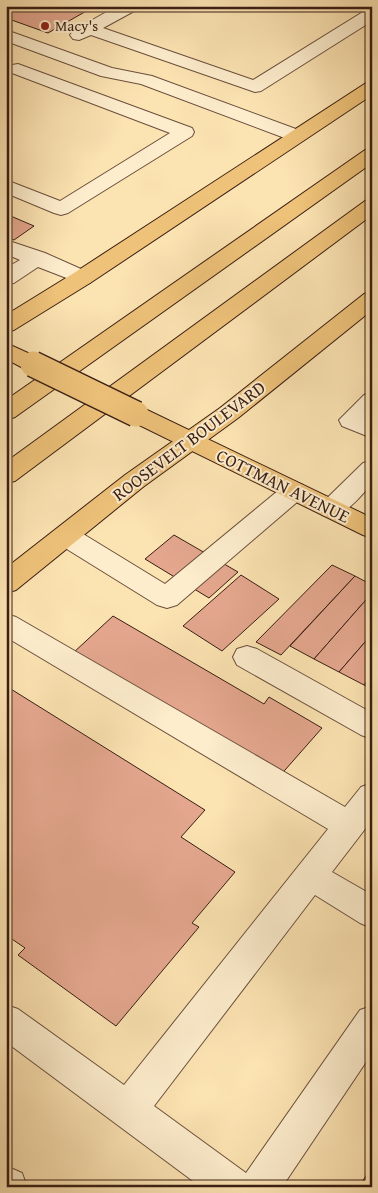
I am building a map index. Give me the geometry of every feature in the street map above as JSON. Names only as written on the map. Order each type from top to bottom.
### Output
[{"type":"main road","points":[[6,325],[82,278],[372,87]]},
{"type":"main road","points":[[6,412],[372,154]]},
{"type":"main road","points":[[6,475],[372,205]]},
{"type":"main road","name":"ROOSEVELT BOULEVARD","points":[[6,583],[134,482],[229,413],[372,298]]},
{"type":"main road","name":"COTTMAN AVENUE","points":[[6,350],[372,529]]},
{"type":"street","points":[[12,72],[130,6]]},
{"type":"street","points":[[89,29],[256,87],[372,14]]},
{"type":"street","points":[[6,35],[107,72],[146,80],[296,136]]},
{"type":"street","points":[[6,186],[61,209],[185,132],[12,72]]},
{"type":"street","points":[[6,246],[82,278]]},
{"type":"street","points":[[6,278],[37,258]]},
{"type":"street","points":[[372,400],[351,420],[372,430]]},
{"type":"street","points":[[331,509],[372,469]]},
{"type":"street","points":[[66,536],[168,598],[294,491]]},
{"type":"street","points":[[6,624],[349,825]]},
{"type":"street","points":[[247,657],[372,727]]},
{"type":"street","points":[[128,1110],[372,796]]},
{"type":"street","points":[[310,875],[372,913]]},
{"type":"street","points":[[6,1021],[233,1187]]},
{"type":"street","points":[[259,1187],[365,1045]]},
{"type":"building","name":"Macy's","points":[[6,6],[95,6],[48,33],[6,18]]},
{"type":"building","points":[[6,214],[34,226],[14,240],[6,237]]},
{"type":"building","points":[[174,535],[238,572],[209,598],[145,559]]},
{"type":"building","points":[[332,565],[355,576],[281,655],[256,642]]},
{"type":"building","points":[[241,575],[279,599],[222,651],[183,626]]},
{"type":"building","points":[[355,576],[372,585],[372,593],[314,659],[290,646]]},
{"type":"building","points":[[372,593],[372,634],[339,672],[314,659]]},
{"type":"building","points":[[113,616],[264,704],[269,697],[322,728],[278,778],[73,653]]},
{"type":"building","points":[[372,634],[372,676],[364,685],[339,672]]},
{"type":"building","points":[[372,676],[372,690],[364,685]]},
{"type":"building","points":[[6,686],[205,810],[181,837],[235,872],[192,923],[199,927],[116,1026],[18,955],[25,948],[6,935]]},
{"type":"building","points":[[372,1166],[372,1187],[359,1187]]},
{"type":"place","name":"Macy's","points":[[45,26]]}]
